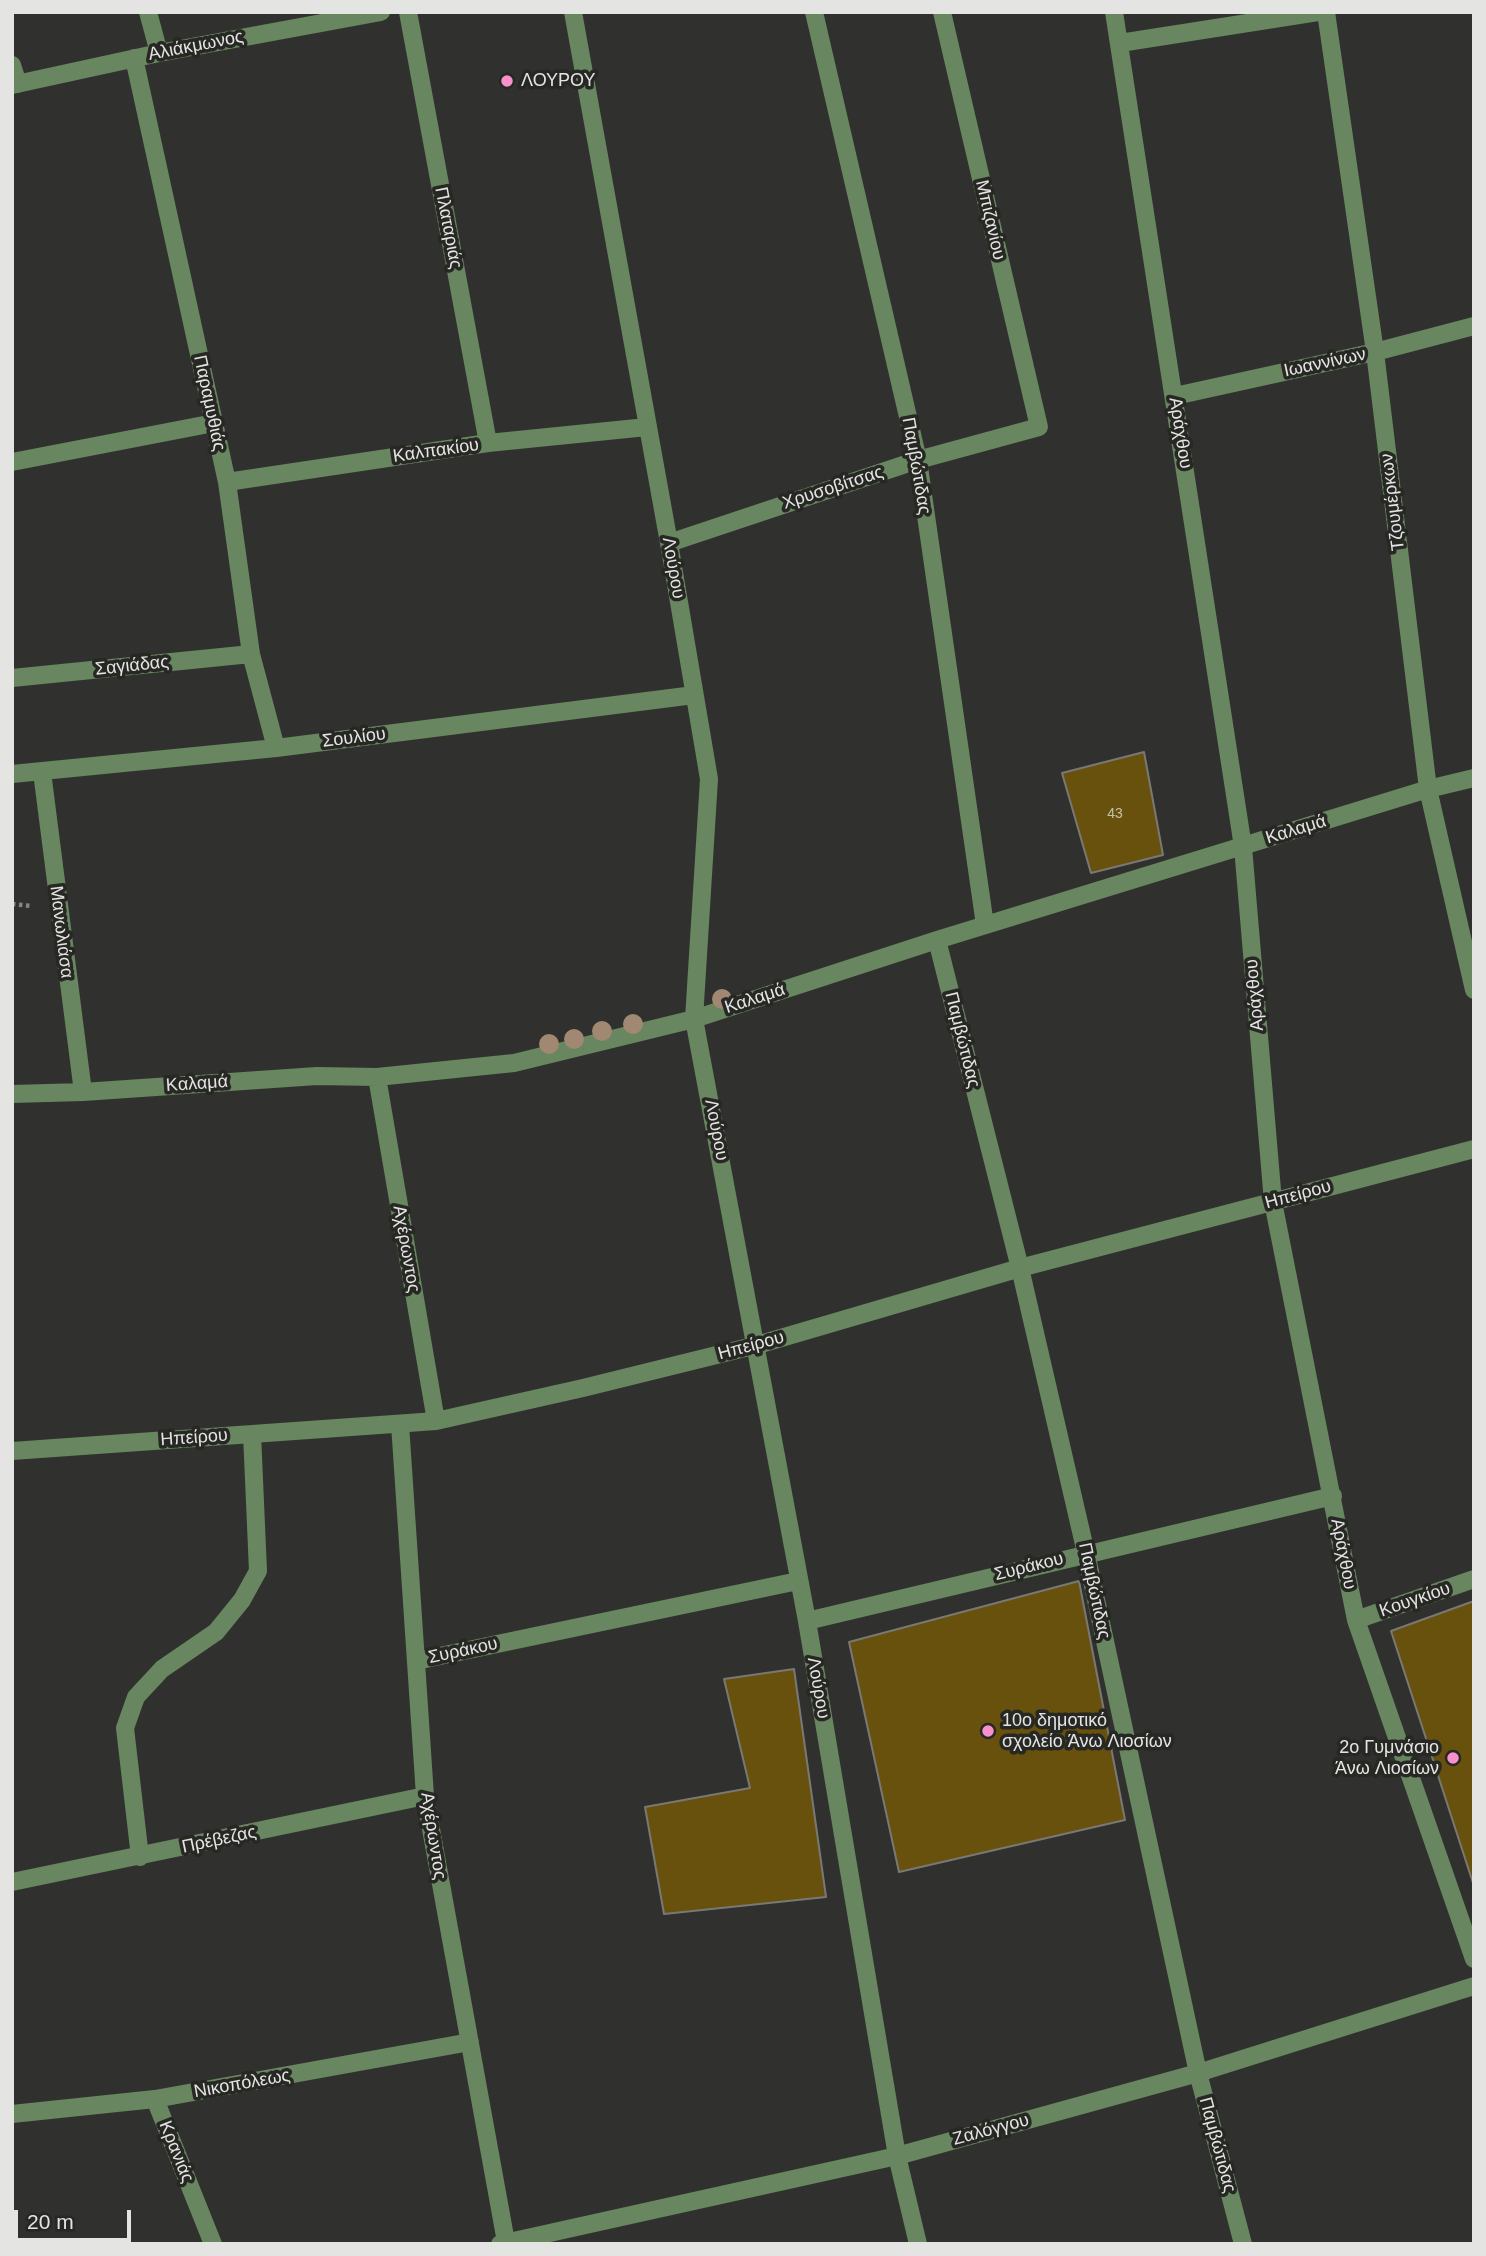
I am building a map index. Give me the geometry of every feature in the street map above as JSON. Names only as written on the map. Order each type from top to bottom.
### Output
[{"type":"street","points":[[148,12],[159,52]]},
{"type":"street","name":"Αλιάκμωνος","points":[[15,84],[159,52],[355,14],[381,12]]},
{"type":"street","name":"Πλαταριάς","points":[[408,12],[488,443]]},
{"type":"street","name":"Λούρου","points":[[573,12],[709,779],[694,1019],[807,1621],[897,2155],[918,2244]]},
{"type":"street","name":"Παμβώτιδας","points":[[814,12],[918,460],[985,925]]},
{"type":"street","name":"Μπιζανίου","points":[[942,12],[1039,427]]},
{"type":"street","name":"Αράχθου","points":[[1114,12],[1175,396],[1242,847],[1273,1202],[1356,1620],[1474,1959]]},
{"type":"street","points":[[1120,43],[1318,12]]},
{"type":"street","name":"Τζουμέρκων","points":[[1326,12],[1375,352],[1427,789],[1474,990]]},
{"type":"street","name":"Παραμυθιάς","points":[[134,58],[227,482],[251,654],[276,748]]},
{"type":"street","points":[[12,65],[15,84]]},
{"type":"street","name":"Ιωαννίνων","points":[[1175,396],[1375,352],[1474,326]]},
{"type":"street","points":[[12,462],[214,423]]},
{"type":"street","name":"Καλπακίου","points":[[227,482],[488,443],[647,427]]},
{"type":"street","name":"Χρυσοβίτσας","points":[[669,543],[918,460],[1039,427]]},
{"type":"street","name":"Σαγιάδας","points":[[12,678],[251,654]]},
{"type":"street","name":"Σουλίου","points":[[12,774],[276,748],[694,695]]},
{"type":"street","name":"Μανωλιάσα","points":[[42,772],[83,1092]]},
{"type":"street","name":"Καλαμά","points":[[12,1094],[83,1092],[317,1076],[377,1077],[514,1063],[694,1019],[985,925],[1427,789],[1474,778]]},
{"type":"street","name":"Παμβώτιδας","points":[[937,940],[1020,1268],[1086,1553],[1198,2073],[1243,2244]]},
{"type":"street","name":"Αχέρωντος","points":[[377,1077],[436,1420]]},
{"type":"street","name":"Ηπείρου","points":[[12,1451],[436,1420],[583,1388],[757,1345],[1020,1268],[1474,1149]]},
{"type":"street","name":"Αχέρωντος","points":[[400,1424],[425,1796],[503,2243]]},
{"type":"street","points":[[140,1857],[125,1728],[136,1697],[162,1668],[216,1632],[242,1600],[258,1571],[252,1434]]},
{"type":"street","name":"Συράκου","points":[[807,1621],[1332,1496]]},
{"type":"street","name":"Κουγκίου","points":[[1356,1620],[1474,1579]]},
{"type":"street","name":"Συράκου","points":[[416,1661],[798,1581]]},
{"type":"street","name":"Πρέβεζας","points":[[12,1882],[425,1796]]},
{"type":"street","name":"Ζαλόγγου","points":[[503,2243],[897,2155],[1198,2073],[1474,1986]]},
{"type":"street","name":"Νικοπόλεως","points":[[12,2114],[155,2099],[470,2042]]},
{"type":"street","name":"Κρανιάς","points":[[155,2099],[214,2244]]},
{"type":"building","points":[[1144,752],[1163,855],[1091,873],[1062,773]]},
{"type":"building","name":"10ο δημοτικό σχολείο Άνω Λιοσίων","points":[[1079,1581],[1125,1820],[899,1872],[849,1642]]},
{"type":"building","name":"2ο Γυμνάσιο Άνω Λιοσίων","points":[[1474,1601],[1474,1886],[1391,1631]]},
{"type":"building","points":[[794,1669],[826,1897],[664,1914],[645,1807],[750,1788],[724,1679]]},
{"type":"place","name":"ΛΟΥΡΟΥ","points":[[507,81]]},
{"type":"place","name":"10ο δημοτικό σχολείο Άνω Λιοσίων","points":[[988,1731]]},
{"type":"place","name":"2ο Γυμνάσιο Άνω Λιοσίων","points":[[1453,1758]]}]
